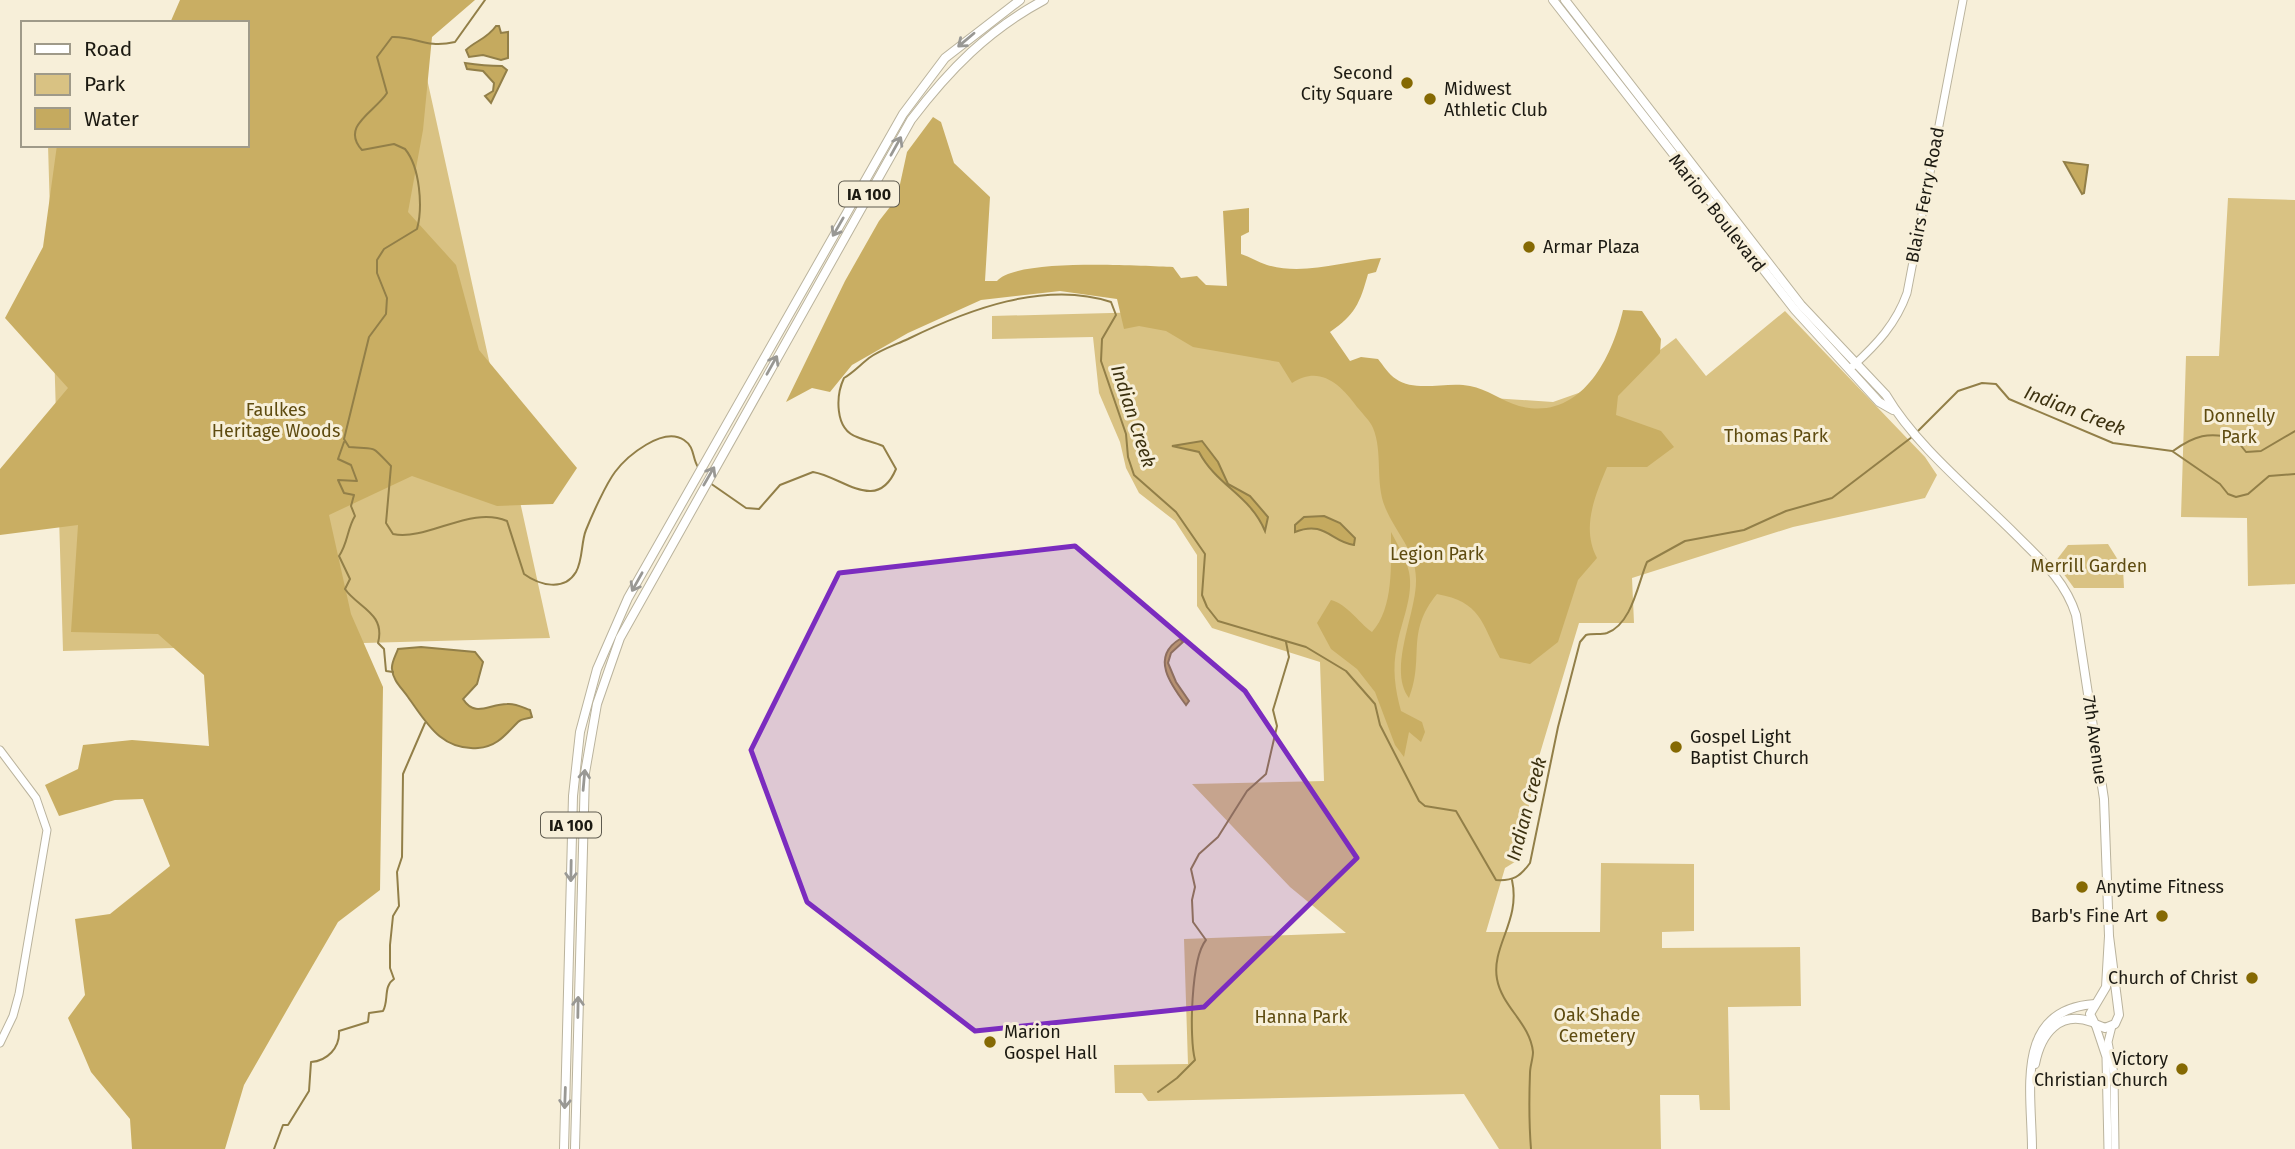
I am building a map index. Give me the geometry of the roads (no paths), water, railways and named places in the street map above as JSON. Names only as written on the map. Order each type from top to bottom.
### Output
[{"type":"main road","name":"IA 100","points":[[564,1149],[571,824],[577,750],[588,699],[611,633],[670,522],[903,114],[945,58],[1020,0]]},
{"type":"main road","name":"IA 100","points":[[575,1149],[583,798],[587,752],[597,704],[615,649],[680,527],[911,120],[952,68],[977,44],[1044,0]]},
{"type":"main road","name":"Marion Boulevard","points":[[1553,0],[1795,310],[1852,367],[1885,395],[1896,412],[2039,558]]},
{"type":"main road","name":"Marion Boulevard","points":[[1565,0],[1852,367]]},
{"type":"main road","name":"Blairs Ferry Road","points":[[1852,367],[1884,337],[1899,316],[1907,293],[1963,0]]},
{"type":"main road","name":"7th Avenue","points":[[2039,558],[2064,586],[2076,615],[2104,799],[2110,976],[2115,1005]]},
{"type":"main road","points":[[0,750],[40,804],[47,835],[19,994],[0,1043]]},
{"type":"main road","points":[[2108,1149],[2106,1057],[2090,1014],[2110,976]]},
{"type":"main road","points":[[2032,1149],[2030,1062],[2045,1031],[2055,1016],[2106,1000],[2115,1005],[2119,1016],[2112,1026],[2108,1042],[2114,1074],[2115,1149]]},
{"type":"main road","points":[[2045,1031],[2068,1018],[2105,1028],[2112,1026]]},
{"type":"water","points":[[499,26],[501,33],[508,32],[508,58],[501,60],[483,55],[469,57],[466,50]]},
{"type":"water","points":[[465,63],[502,66],[507,70],[491,103],[485,96],[493,91],[494,83],[483,71],[467,69]]},
{"type":"water","points":[[2064,162],[2088,165],[2084,193],[2082,194]]},
{"type":"water","points":[[1202,441],[1218,462],[1228,484],[1250,496],[1268,517],[1265,531],[1251,508],[1215,474],[1199,452],[1172,446]]},
{"type":"water","points":[[1324,516],[1340,523],[1355,538],[1354,545],[1321,530],[1305,529],[1295,532],[1295,525],[1304,517]]},
{"type":"water","points":[[1180,639],[1183,642],[1171,653],[1168,663],[1176,682],[1189,701],[1186,705],[1170,680],[1165,663],[1171,646]]},
{"type":"water","points":[[421,647],[475,652],[483,662],[477,684],[463,699],[468,705],[483,709],[513,704],[530,710],[532,717],[520,721],[501,739],[485,747],[465,748],[444,740],[421,716],[393,673],[392,664],[398,649]]},
{"type":"waterway","name":"Indian Creek","points":[[485,0],[455,42],[436,44],[392,37],[377,57],[387,93],[357,126],[356,141],[362,150],[394,144],[405,149],[417,176],[420,210],[417,229],[384,249],[377,260],[377,273],[387,298],[386,314],[369,337],[344,439],[349,447],[376,451],[391,466],[386,523],[393,534],[421,533],[479,517],[507,521],[524,574],[551,585],[565,582],[576,572],[586,530],[603,492],[615,472],[628,458],[656,440],[675,437],[690,446],[698,467]]},
{"type":"waterway","name":"Indian Creek","points":[[710,483],[746,508],[759,509],[780,485],[813,472],[859,489],[879,489],[888,482],[896,469],[883,446],[857,437],[844,427],[839,411],[839,393],[844,378],[878,352],[955,318],[1007,301],[1060,294],[1111,302],[1116,315],[1102,339],[1101,361],[1126,434],[1128,457],[1134,475],[1176,512],[1205,554],[1202,595],[1207,607],[1218,621],[1306,647],[1346,671],[1375,704],[1380,725],[1419,801],[1425,806],[1456,811],[1496,880],[1502,880],[1516,877],[1530,863],[1558,727],[1580,642],[1586,635],[1607,633],[1623,621],[1633,602],[1647,562],[1685,541],[1744,530],[1786,511],[1832,498],[1912,437]]},
{"type":"waterway","name":"Indian Creek","points":[[1916,433],[1958,391],[1982,383],[1996,384],[2009,399],[2113,443],[2172,451],[2220,484],[2228,494],[2236,497],[2248,494],[2269,476],[2295,474]]},
{"type":"waterway","points":[[2173,451],[2195,438],[2217,435],[2235,438],[2246,452],[2261,451],[2295,431]]},
{"type":"waterway","points":[[344,442],[338,459],[351,465],[357,481],[338,480],[344,493],[354,495],[351,506],[355,516],[339,556],[350,579],[345,589],[374,617],[378,624],[378,643],[384,649],[386,671],[393,672]]},
{"type":"waterway","points":[[1158,1092],[1195,1060],[1192,1034],[1194,980],[1201,949],[1206,940],[1193,922],[1192,900],[1195,887],[1191,869],[1199,854],[1218,837],[1247,791],[1266,774],[1277,726],[1273,710],[1289,657],[1286,642]]},
{"type":"waterway","points":[[274,1149],[283,1125],[288,1125],[309,1091],[311,1062],[322,1059],[335,1048],[339,1031],[368,1022],[369,1013],[383,1011],[385,1007],[388,986],[394,979],[390,968],[390,945],[393,916],[399,906],[397,872],[402,857],[403,774],[425,723]]},
{"type":"waterway","points":[[1512,880],[1513,908],[1496,967],[1500,989],[1527,1032],[1533,1052],[1529,1092],[1531,1149]]},
{"type":"place","name":"Second City Square","points":[[1407,83]]},
{"type":"place","name":"Midwest Athletic Club","points":[[1430,99]]},
{"type":"place","name":"Armar Plaza","points":[[1529,247]]},
{"type":"place","name":"Gospel Light Baptist Church","points":[[1676,747]]},
{"type":"place","name":"Anytime Fitness","points":[[2082,887]]},
{"type":"place","name":"Barb's Fine Art","points":[[2162,916]]},
{"type":"place","name":"Church of Christ","points":[[2252,978]]},
{"type":"place","name":"Marion Gospel Hall","points":[[990,1042]]},
{"type":"place","name":"Victory Christian Church","points":[[2182,1069]]},
{"type":"park label","name":"Faulkes Heritage Woods","points":[[276,420]]},
{"type":"park label","name":"Donnelly Park","points":[[2239,426]]},
{"type":"park label","name":"Thomas Park","points":[[1776,436]]},
{"type":"park label","name":"Legion Park","points":[[1437,554]]},
{"type":"park label","name":"Merrill Garden","points":[[2089,566]]},
{"type":"park label","name":"Hanna Park","points":[[1301,1017]]},
{"type":"park label","name":"Oak Shade Cemetery","points":[[1597,1025]]}]
